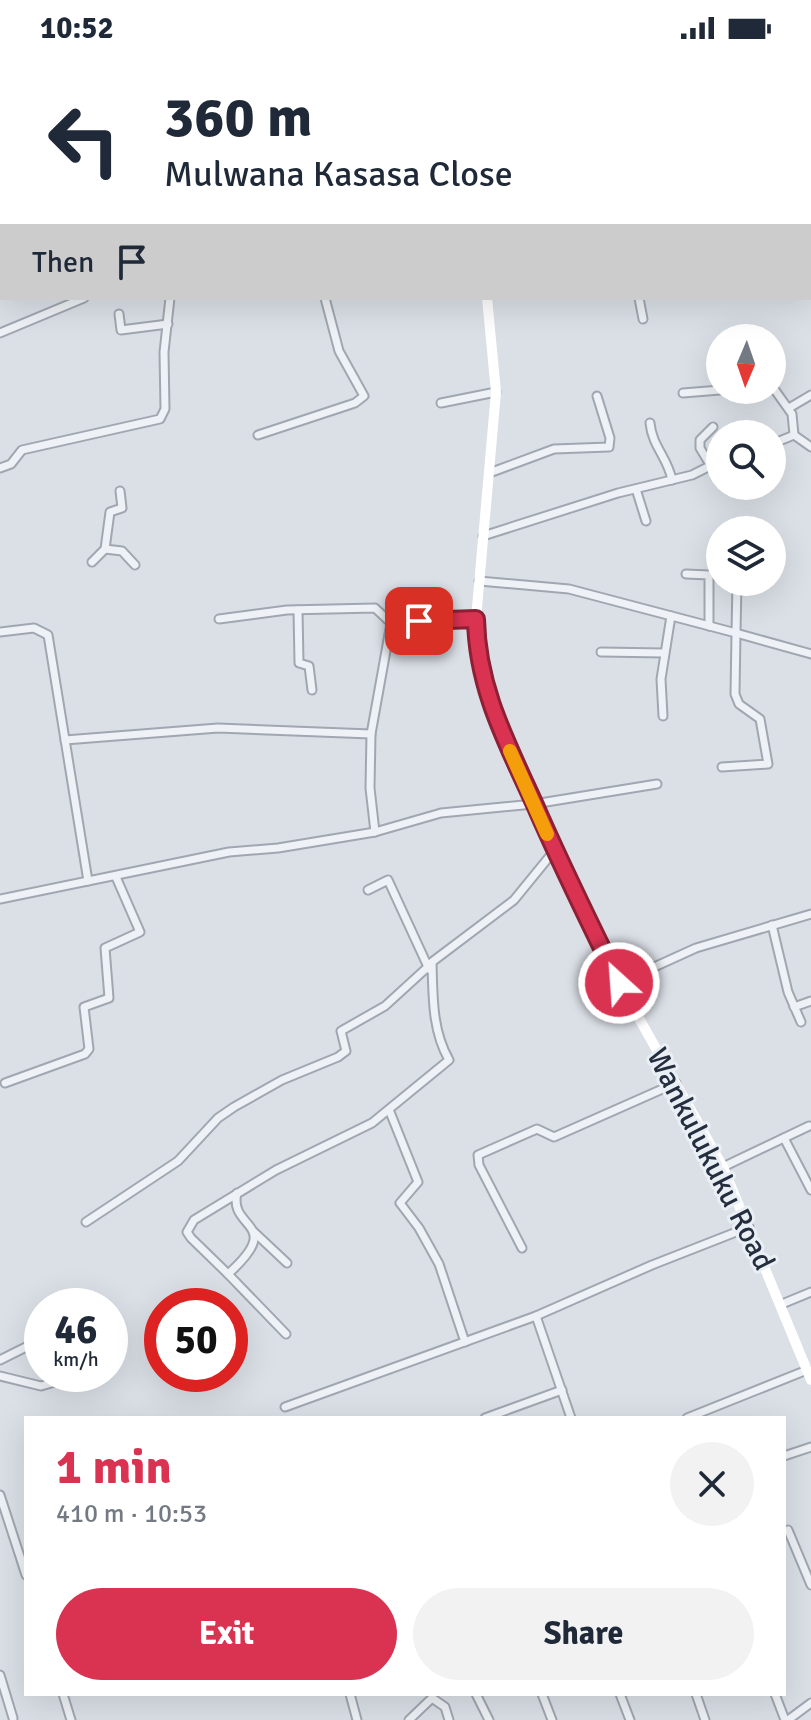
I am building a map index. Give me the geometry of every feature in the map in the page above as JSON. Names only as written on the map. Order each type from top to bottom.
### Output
[{"type":"main road","name":"Wankulukuku Road","points":[[487,300],[496,392],[492,472],[476,619],[478,658],[486,696],[554,851],[619,983],[723,1167],[809,1375]]},
{"type":"street","points":[[0,333],[79,300]]},
{"type":"street","points":[[0,468],[11,464],[22,450],[160,419],[165,409],[170,300]]},
{"type":"street","points":[[258,435],[355,403],[364,396],[339,351],[326,300]]},
{"type":"street","points":[[639,300],[643,319]]},
{"type":"street","points":[[119,314],[121,330],[168,324]]},
{"type":"street","points":[[683,393],[706,391]]},
{"type":"street","points":[[441,403],[496,392]]},
{"type":"street","points":[[789,408],[811,395]]},
{"type":"street","points":[[492,472],[554,449],[609,447],[610,438],[597,396]]},
{"type":"street","points":[[786,404],[794,435],[811,447]]},
{"type":"street","points":[[650,423],[656,449],[667,464],[672,480]]},
{"type":"street","points":[[706,434],[700,440],[700,448],[706,458]]},
{"type":"street","points":[[786,438],[794,435]]},
{"type":"street","points":[[483,536],[692,475],[706,465]]},
{"type":"street","points":[[636,489],[646,521]]},
{"type":"street","points":[[92,562],[105,549],[110,512],[122,508],[120,491]]},
{"type":"street","points":[[105,549],[122,551],[135,565]]},
{"type":"street","points":[[686,574],[709,575],[709,626]]},
{"type":"street","points":[[479,581],[569,589],[811,654]]},
{"type":"street","points":[[722,767],[768,764],[760,719],[739,704],[735,694],[737,596]]},
{"type":"street","points":[[219,619],[298,610],[375,608],[391,623],[476,619]]},
{"type":"street","points":[[298,610],[299,663],[309,666],[312,690]]},
{"type":"street","points":[[663,716],[664,653],[671,616]]},
{"type":"street","points":[[375,832],[370,788],[371,734],[391,623]]},
{"type":"street","points":[[0,632],[34,628],[48,635],[88,881]]},
{"type":"street","points":[[601,652],[664,653]]},
{"type":"street","points":[[65,740],[218,728],[371,734]]},
{"type":"street","points":[[0,899],[116,877],[218,853],[278,848],[375,832],[441,813],[534,804],[657,784]]},
{"type":"street","points":[[86,1222],[178,1161],[218,1118],[234,1107],[282,1080],[346,1051],[341,1031],[385,1006],[514,900],[554,851]]},
{"type":"street","points":[[5,1083],[85,1054],[89,1049],[84,1007],[109,998],[105,948],[140,932],[116,877]]},
{"type":"street","points":[[286,1334],[187,1232],[194,1220],[237,1193],[390,1112],[449,1060],[439,1043],[433,1009],[431,966],[388,880],[368,890]]},
{"type":"street","points":[[619,983],[696,948],[811,914]]},
{"type":"street","points":[[772,925],[794,1007],[801,1022]]},
{"type":"street","points":[[794,1007],[811,1001]]},
{"type":"street","points":[[522,1248],[479,1165],[478,1155],[537,1129],[554,1137],[676,1083]]},
{"type":"street","points":[[390,1112],[418,1182],[400,1203],[439,1264],[465,1342]]},
{"type":"street","points":[[723,1167],[809,1126]]},
{"type":"street","points":[[784,1138],[811,1190]]},
{"type":"street","points":[[237,1193],[237,1208],[254,1232],[287,1263]]},
{"type":"street","points":[[285,1407],[536,1316],[749,1227]]},
{"type":"street","points":[[228,1274],[252,1250],[254,1232]]},
{"type":"street","points":[[782,1304],[811,1292]]},
{"type":"street","points":[[536,1316],[570,1416]]},
{"type":"street","points":[[0,1360],[24,1348]]},
{"type":"street","points":[[693,1416],[809,1375]]},
{"type":"street","points":[[0,1376],[24,1382]]},
{"type":"street","points":[[490,1416],[562,1390]]},
{"type":"street","points":[[786,1455],[811,1447]]},
{"type":"street","points":[[0,1495],[24,1569]]},
{"type":"street","points":[[788,1530],[811,1585]]},
{"type":"street","points":[[0,1675],[13,1718]]},
{"type":"street","points":[[64,1696],[71,1720]]},
{"type":"street","points":[[351,1696],[357,1720]]},
{"type":"street","points":[[409,1720],[430,1696],[445,1707],[449,1720]]},
{"type":"street","points":[[477,1696],[489,1720]]},
{"type":"street","points":[[543,1696],[552,1720]]},
{"type":"street","points":[[621,1696],[630,1720]]},
{"type":"street","points":[[697,1696],[705,1720]]},
{"type":"street","points":[[776,1696],[786,1720],[811,1703]]},
{"type":"slow traffic","points":[[510,751],[547,834]]},
{"type":"route","points":[[419,621],[476,619],[477,647],[486,696],[554,851],[619,983]]}]
